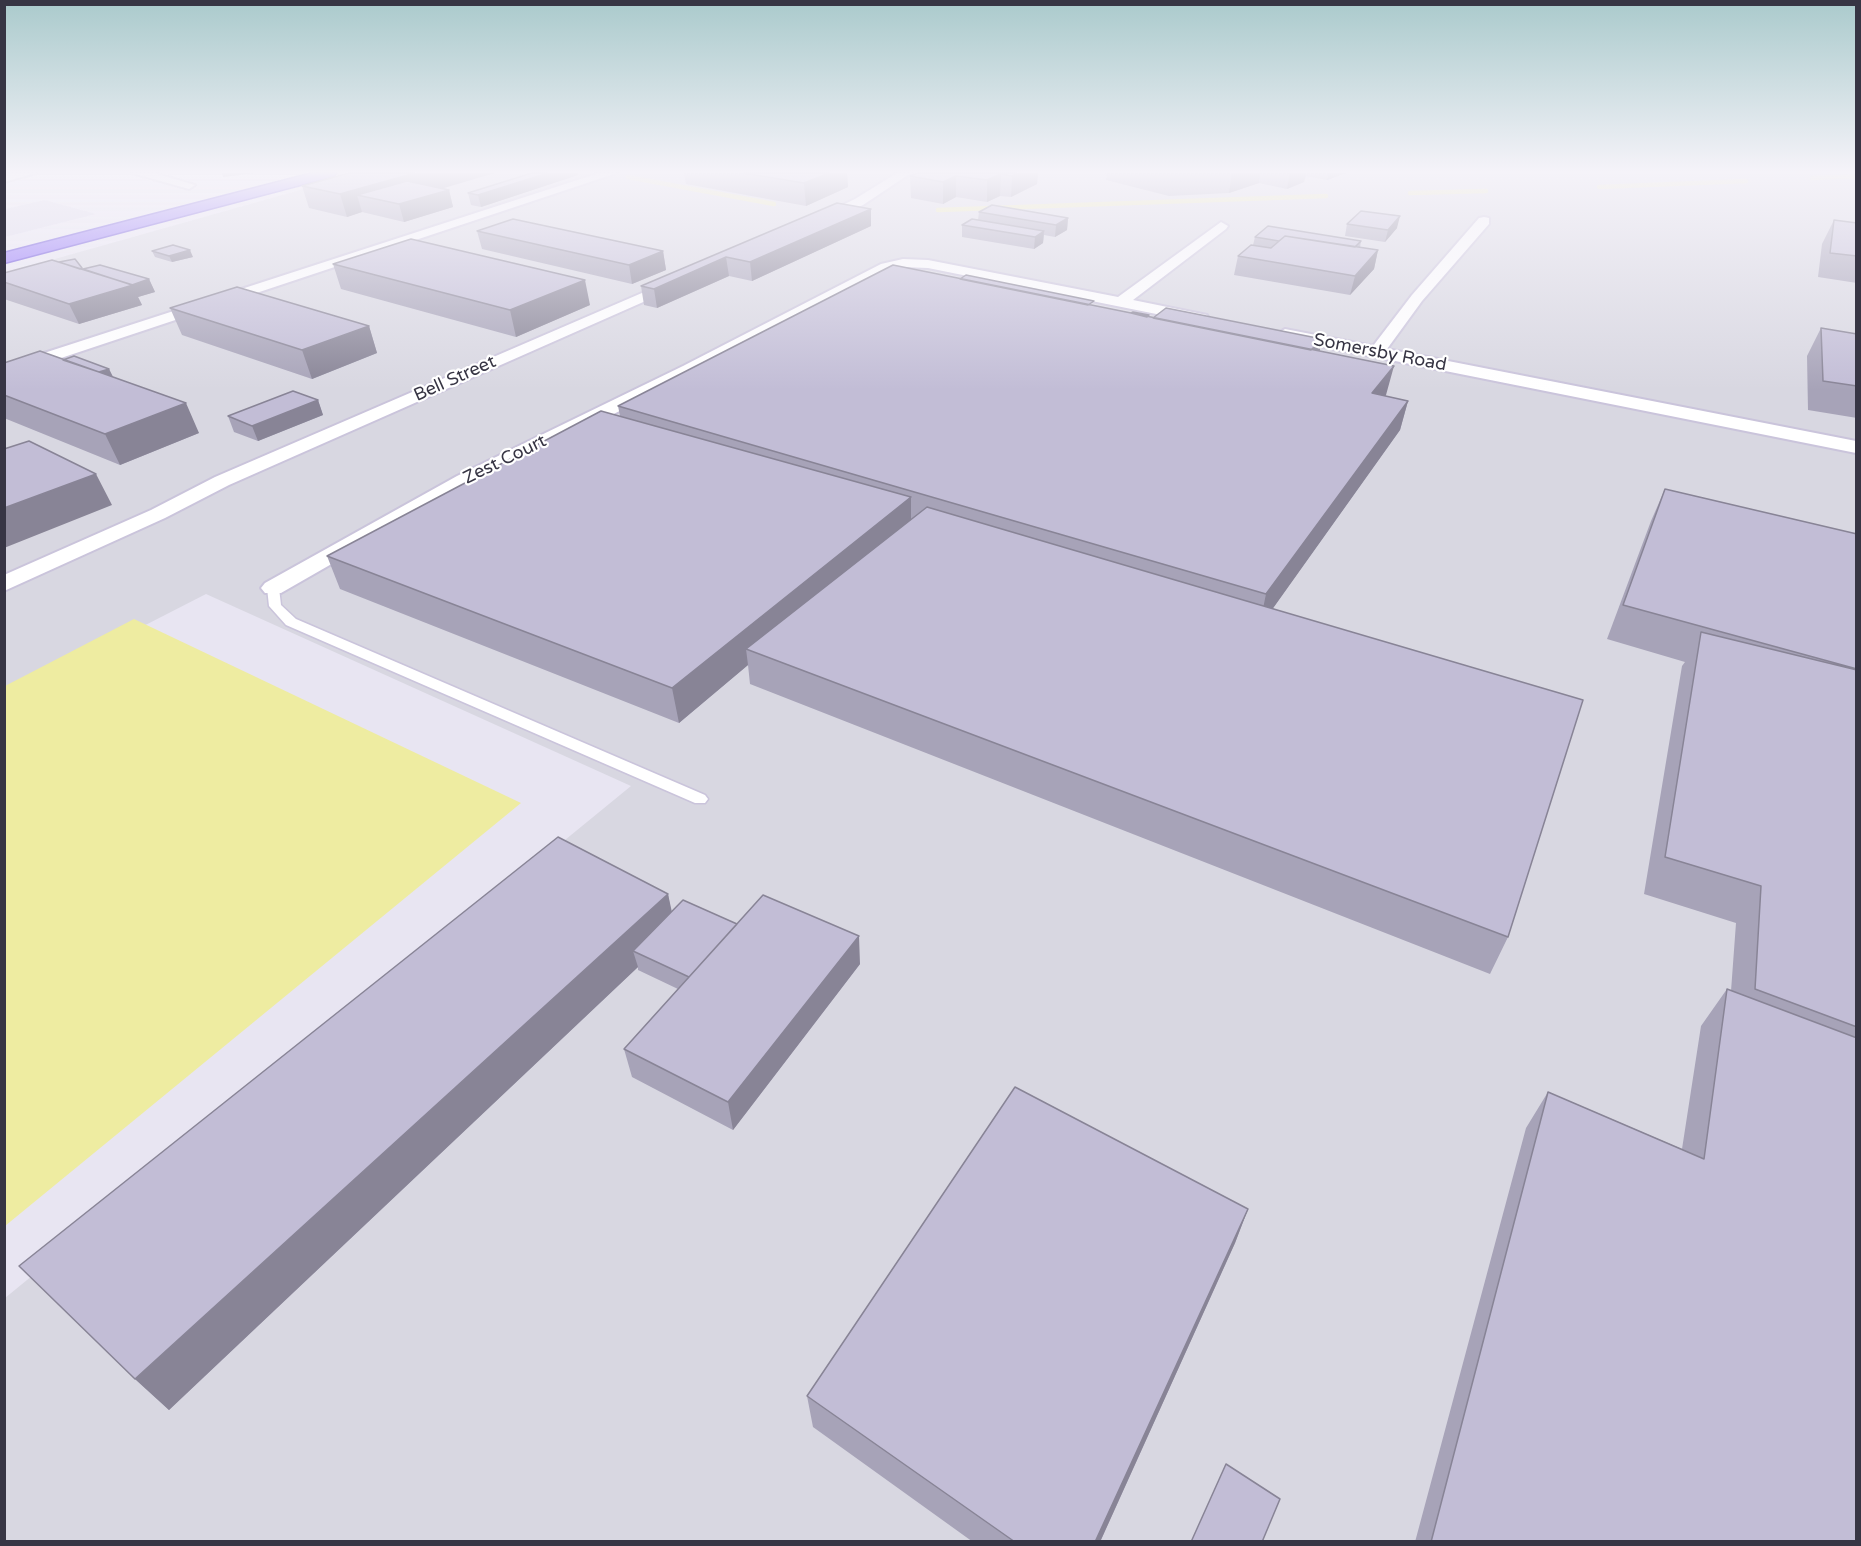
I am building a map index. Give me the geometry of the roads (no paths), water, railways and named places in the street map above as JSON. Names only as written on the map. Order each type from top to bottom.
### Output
[{"type":"highway","points":[[4,258],[51,245]]},
{"type":"highway","points":[[4,266],[73,245]]},
{"type":"street","points":[[4,372],[391,245]]},
{"type":"street","points":[[1121,302],[1196,245]]},
{"type":"street","points":[[1377,352],[1417,298],[1463,245]]},
{"type":"street","name":"Zest Court","points":[[273,588],[464,480],[689,370],[886,267],[903,263],[928,264],[1121,302]]},
{"type":"street","name":"Bell Street","points":[[4,584],[158,514],[222,481],[697,273]]},
{"type":"street","points":[[1121,302],[1214,320]]},
{"type":"street","name":"Somersby Road","points":[[1273,332],[1857,447]]},
{"type":"lane","points":[[273,588],[275,606],[291,622],[700,799]]}]
